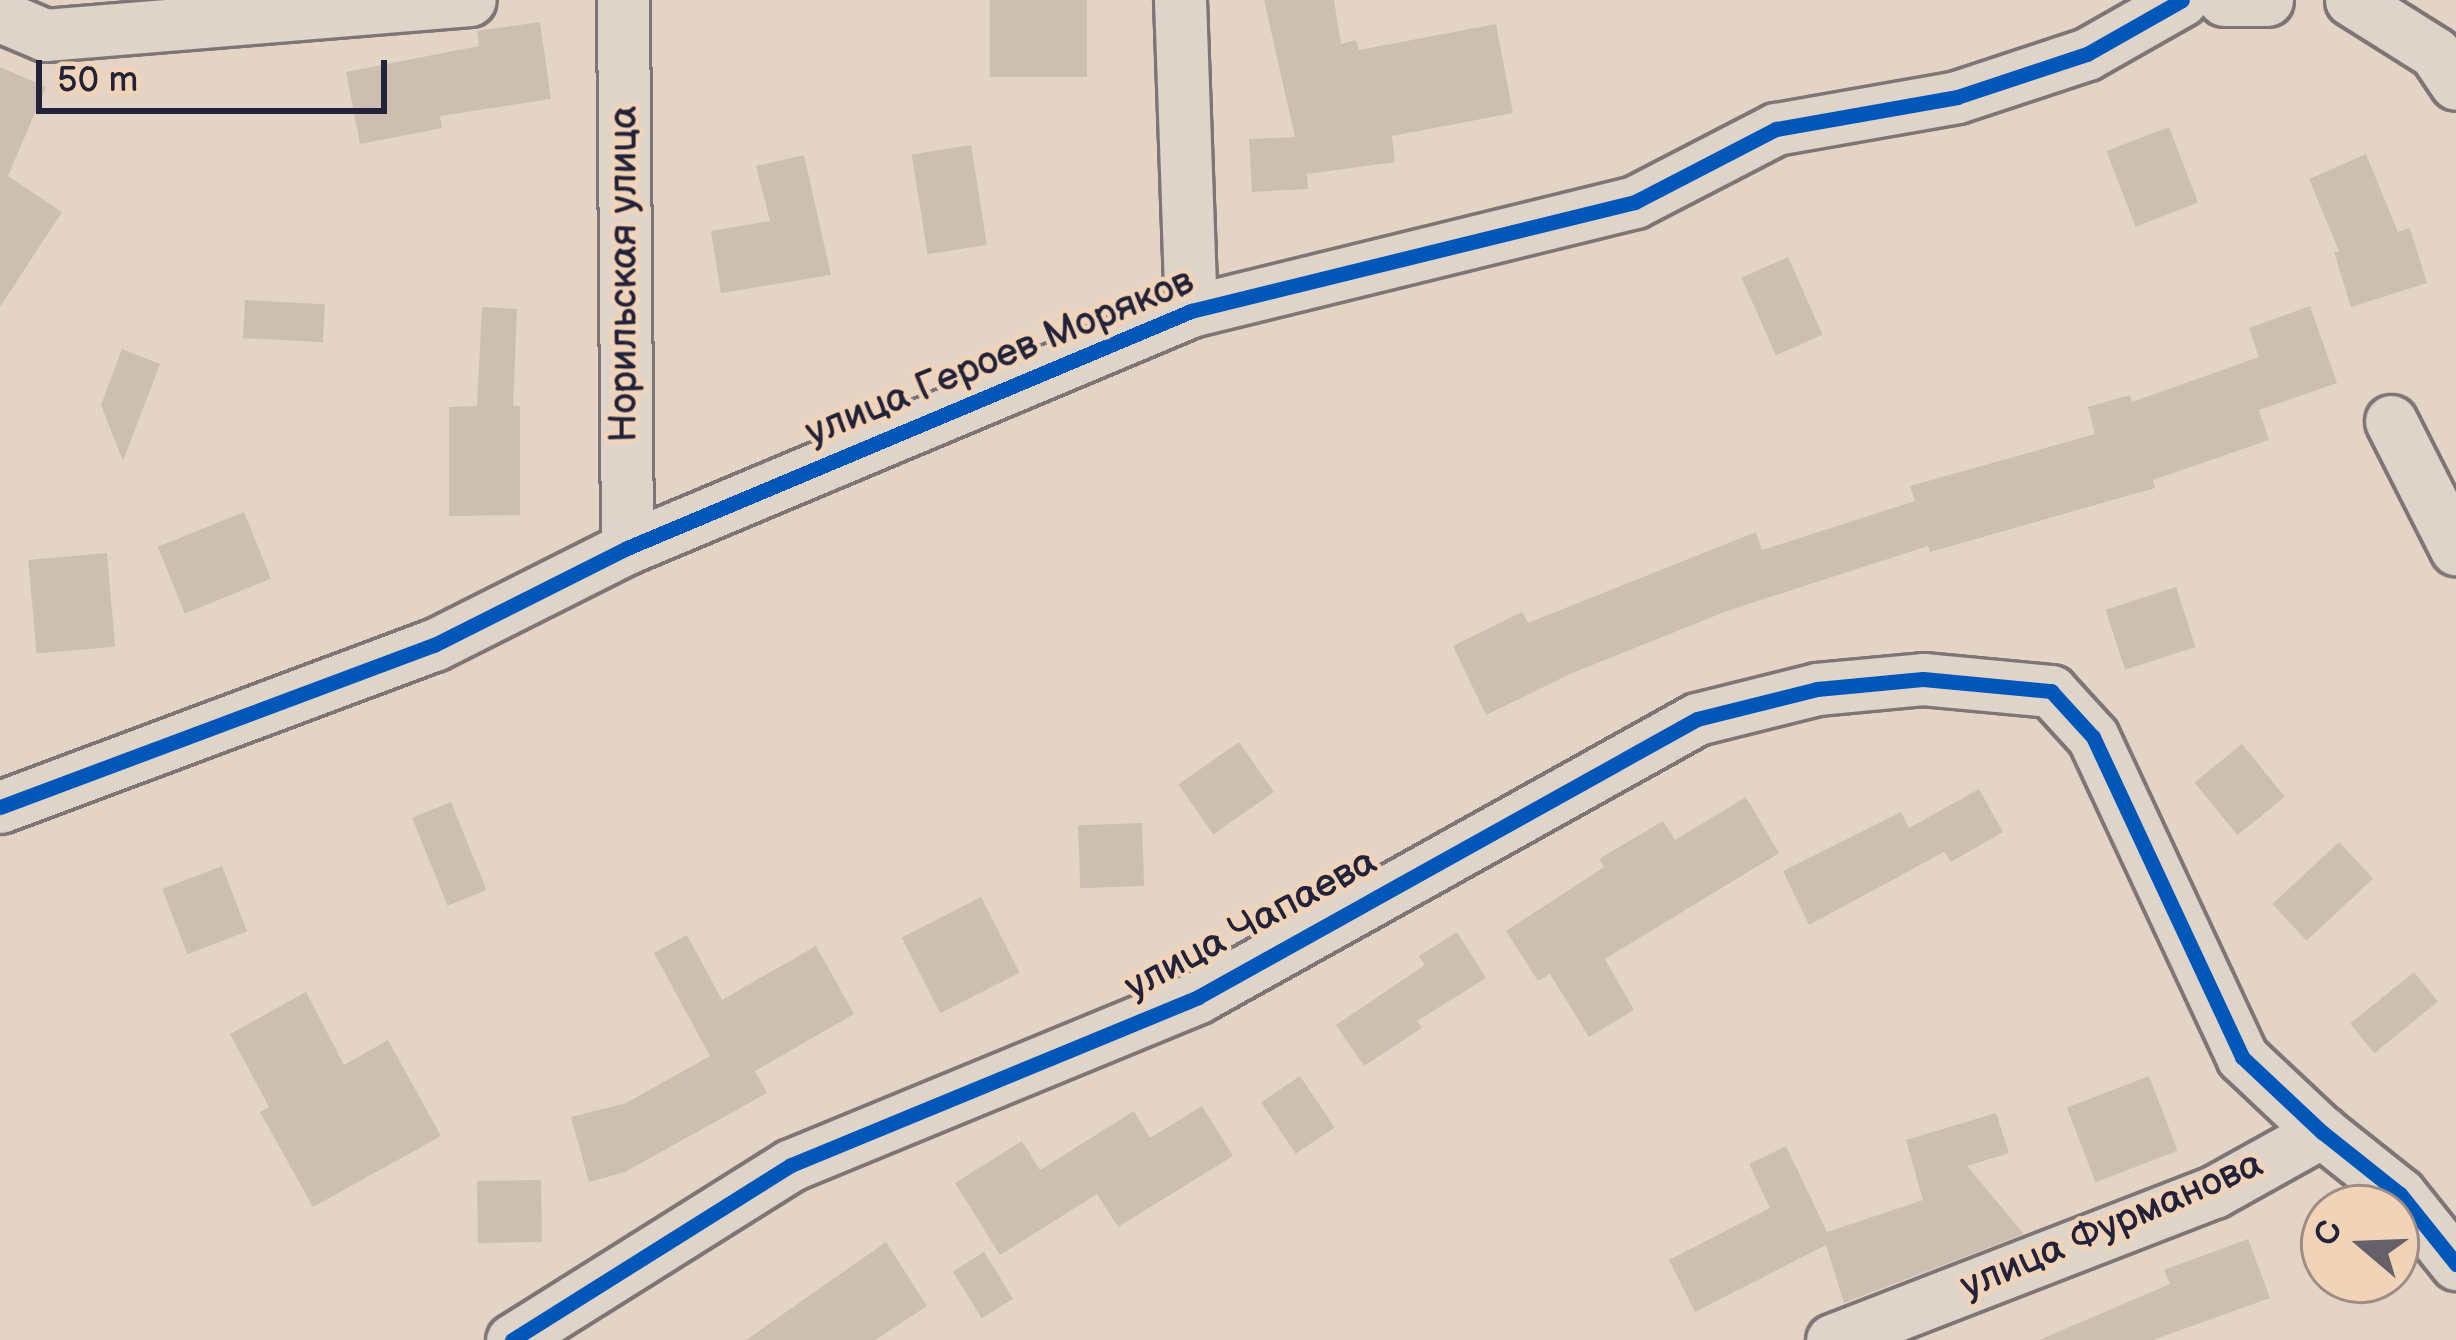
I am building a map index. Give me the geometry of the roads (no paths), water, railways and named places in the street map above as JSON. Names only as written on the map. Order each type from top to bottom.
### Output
[{"type":"street","points":[[0,16],[45,35],[470,0]]},
{"type":"street","name":"Норильская улица","points":[[623,0],[627,548]]},
{"type":"street","points":[[1180,0],[1191,311]]},
{"type":"street","name":"улица Героев Моряков","points":[[0,807],[434,645],[627,548],[1191,311],[1634,202],[1776,129],[1957,97],[2087,54],[2182,0]]},
{"type":"street","points":[[2224,0],[2266,0]]},
{"type":"street","points":[[2351,0],[2435,53],[2456,84]]},
{"type":"street","points":[[2391,421],[2456,549]]},
{"type":"street","name":"улица Чапаева","points":[[512,1340],[790,1165],[1198,997],[1697,718],[1817,689],[1923,679],[1986,681],[2051,692],[2093,737],[2242,1057],[2322,1132]]},
{"type":"street","points":[[2322,1132],[2400,1194],[2456,1264]]},
{"type":"street","name":"улица Фурманова","points":[[1832,1340],[2214,1192],[2322,1132]]}]
